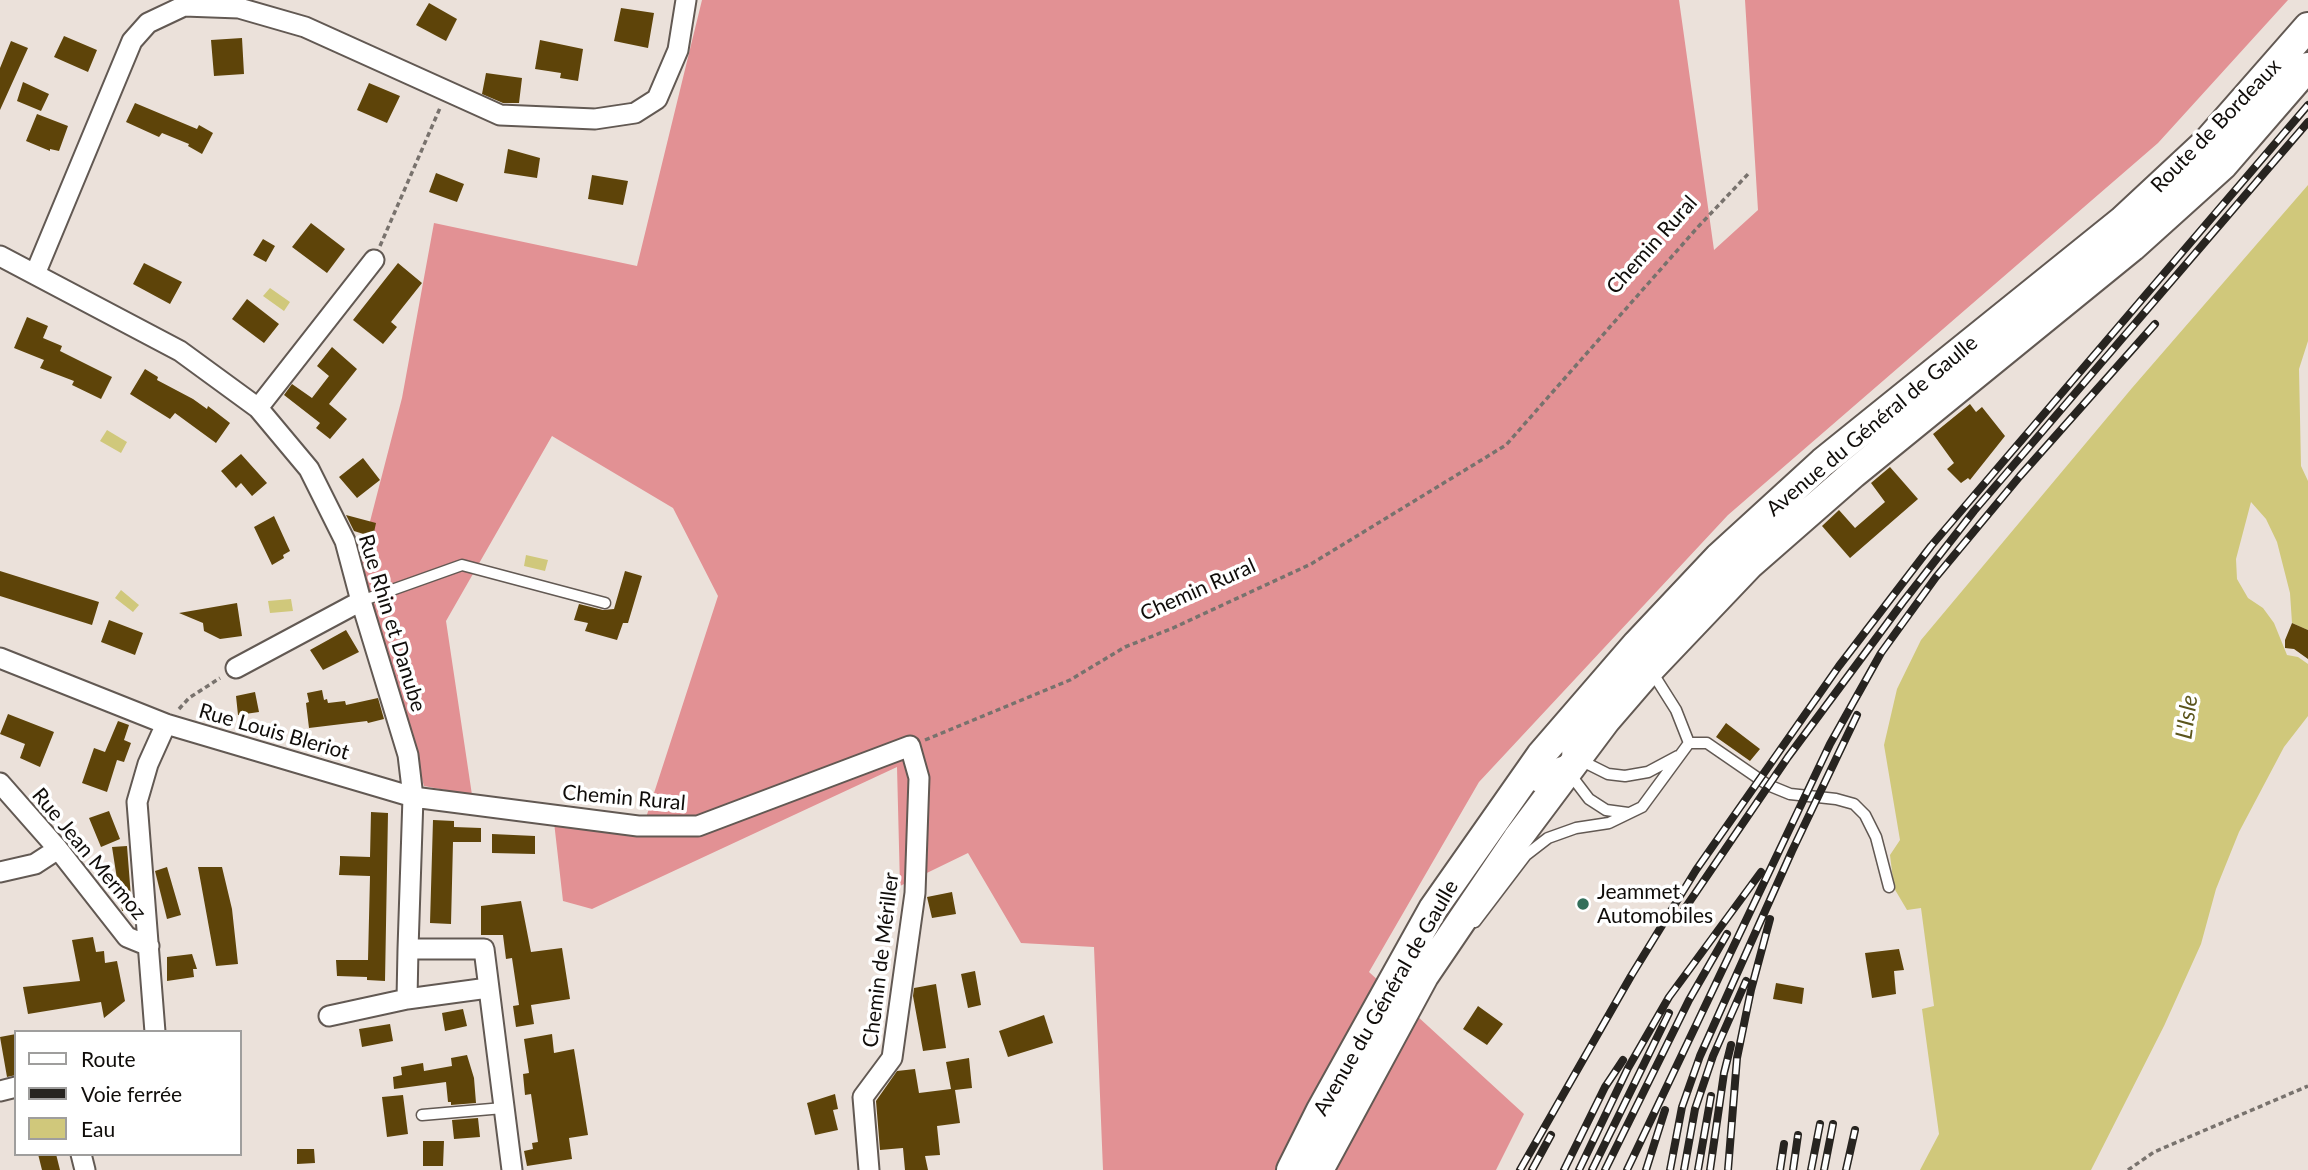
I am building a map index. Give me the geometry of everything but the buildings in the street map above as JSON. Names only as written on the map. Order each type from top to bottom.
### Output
[{"type":"main road","name":"Route de Bordeaux","points":[[2122,221],[2208,141],[2308,27]]},
{"type":"main road","name":"Route de Bordeaux","points":[[2133,247],[2223,165],[2308,67]]},
{"type":"main road","name":"Avenue du Général de Gaulle","points":[[1291,1170],[1321,1110],[1433,909],[1541,755],[1637,644],[1719,557],[1823,461],[2122,221]]},
{"type":"main road","name":"Avenue du Général de Gaulle","points":[[1319,1170],[1424,976],[1570,763],[1638,671],[1749,565],[1853,474],[2133,247]]},
{"type":"street","points":[[35,274],[132,41],[148,23],[184,6],[239,8],[305,27],[500,115],[595,119],[635,113],[657,99],[678,50],[686,0]]},
{"type":"street","name":"Rue Rhin et Danube","points":[[0,256],[180,351],[258,408],[309,469],[345,541],[360,601],[408,755],[414,797],[407,999]]},
{"type":"street","points":[[258,408],[374,260]]},
{"type":"street","points":[[236,668],[360,601]]},
{"type":"street","name":"Rue Louis Bleriot","points":[[0,658],[166,724],[414,797],[544,814]]},
{"type":"street","points":[[155,1030],[136,802],[148,764],[166,724]]},
{"type":"street","name":"Chemin Rural","points":[[544,814],[638,827],[698,826],[910,747]]},
{"type":"street","name":"Chemin de Mériller","points":[[869,1170],[863,1097],[892,1059],[915,893],[919,778],[910,747]]},
{"type":"street","name":"Rue Jean Mermoz","points":[[0,783],[58,849],[127,937],[149,946]]},
{"type":"street","points":[[0,872],[35,864],[58,849]]},
{"type":"street","points":[[408,948],[484,948],[512,1170]]},
{"type":"street","points":[[329,1016],[407,999],[488,988]]},
{"type":"lane","points":[[360,601],[462,565],[605,603]]},
{"type":"lane","points":[[1637,644],[1638,671],[1676,710],[1689,743]]},
{"type":"lane","points":[[1601,703],[1567,747],[1570,763],[1589,799],[1606,810],[1628,813]]},
{"type":"lane","points":[[1424,976],[1483,914],[1526,855],[1548,838],[1576,828],[1609,823],[1642,807],[1689,743]]},
{"type":"lane","points":[[1689,743],[1707,743],[1768,785],[1790,794],[1836,799],[1854,804],[1865,815],[1876,837],[1889,887]]},
{"type":"lane","points":[[1527,797],[1556,764],[1570,763],[1625,776],[1648,772],[1680,756]]},
{"type":"lane","points":[[1433,909],[1458,888],[1510,818]]},
{"type":"lane","points":[[422,1115],[503,1108]]},
{"type":"path","points":[[374,260],[448,91]]},
{"type":"path","name":"Chemin Rural","points":[[910,747],[1070,680],[1125,647],[1311,564],[1506,445],[1697,228],[1750,172]]},
{"type":"path","points":[[166,724],[189,698],[236,668]]},
{"type":"path","points":[[2128,1170],[2154,1152],[2308,1086]]},
{"type":"shaded area","points":[[702,0],[1679,0],[1714,250],[1758,210],[1745,0],[2288,0],[2158,143],[1728,515],[1479,782],[1369,972],[1524,1114],[1496,1170],[1103,1170],[1094,947],[1021,943],[968,853],[900,886],[897,767],[592,909],[563,901],[554,822],[642,830],[718,596],[673,508],[552,436],[446,621],[472,795],[424,786],[359,564],[402,398],[434,223],[637,266]]},
{"type":"water","name":"L'Isle","points":[[2308,185],[2308,341],[2299,369],[2301,466],[2308,481],[2308,630],[2292,623],[2290,593],[2277,542],[2266,519],[2251,502],[2236,559],[2237,579],[2248,598],[2263,608],[2274,623],[2287,655],[2298,657],[2308,664],[2308,716],[2284,747],[2239,832],[2216,889],[2201,944],[2164,1026],[2091,1170],[1920,1170],[1939,1134],[1922,1009],[1934,1006],[1921,908],[1907,910],[1894,888],[1890,855],[1900,840],[1884,745],[1897,689],[1921,640],[2132,388]]},
{"type":"water","points":[[270,288],[290,302],[284,311],[263,296]]},
{"type":"water","points":[[107,430],[127,442],[121,453],[100,441]]},
{"type":"water","points":[[526,555],[548,560],[545,571],[524,566]]},
{"type":"water","points":[[121,590],[139,605],[133,612],[115,598]]},
{"type":"water","points":[[291,599],[293,611],[270,613],[268,601]]},
{"type":"railway","points":[[1520,1170],[1631,976],[1696,870],[1839,666],[1931,546],[2308,105]]},
{"type":"railway","points":[[1677,920],[1788,757],[1974,511],[2308,122]]},
{"type":"railway","points":[[1627,1170],[1830,744],[1881,653],[1936,577],[2020,476],[2155,324]]},
{"type":"railway","points":[[1670,1170],[1682,1107],[1700,1056],[1792,851],[1857,715]]},
{"type":"railway","points":[[1579,1170],[1628,1068],[1669,997],[1761,872]]},
{"type":"railway","points":[[1728,1170],[1737,1058],[1770,919]]},
{"type":"railway","points":[[1605,1170],[1689,1000],[1727,934]]},
{"type":"railway","points":[[1684,1170],[1695,1109],[1713,1056],[1746,981]]},
{"type":"railway","points":[[1592,1170],[1669,1013]]},
{"type":"railway","points":[[1710,1170],[1724,1073],[1731,1045]]},
{"type":"railway","points":[[1564,1170],[1605,1087],[1623,1060]]},
{"type":"railway","points":[[1698,1170],[1711,1096]]},
{"type":"railway","points":[[1646,1170],[1665,1110]]},
{"type":"railway","points":[[1811,1170],[1820,1124]]},
{"type":"railway","points":[[1824,1170],[1833,1124]]},
{"type":"railway","points":[[1846,1170],[1855,1130]]},
{"type":"railway","points":[[1532,1170],[1551,1135]]},
{"type":"railway","points":[[1793,1170],[1798,1135]]},
{"type":"railway","points":[[1780,1170],[1784,1144]]},
{"type":"place","name":"Jeammet Automobiles","points":[[1583,904]]}]
